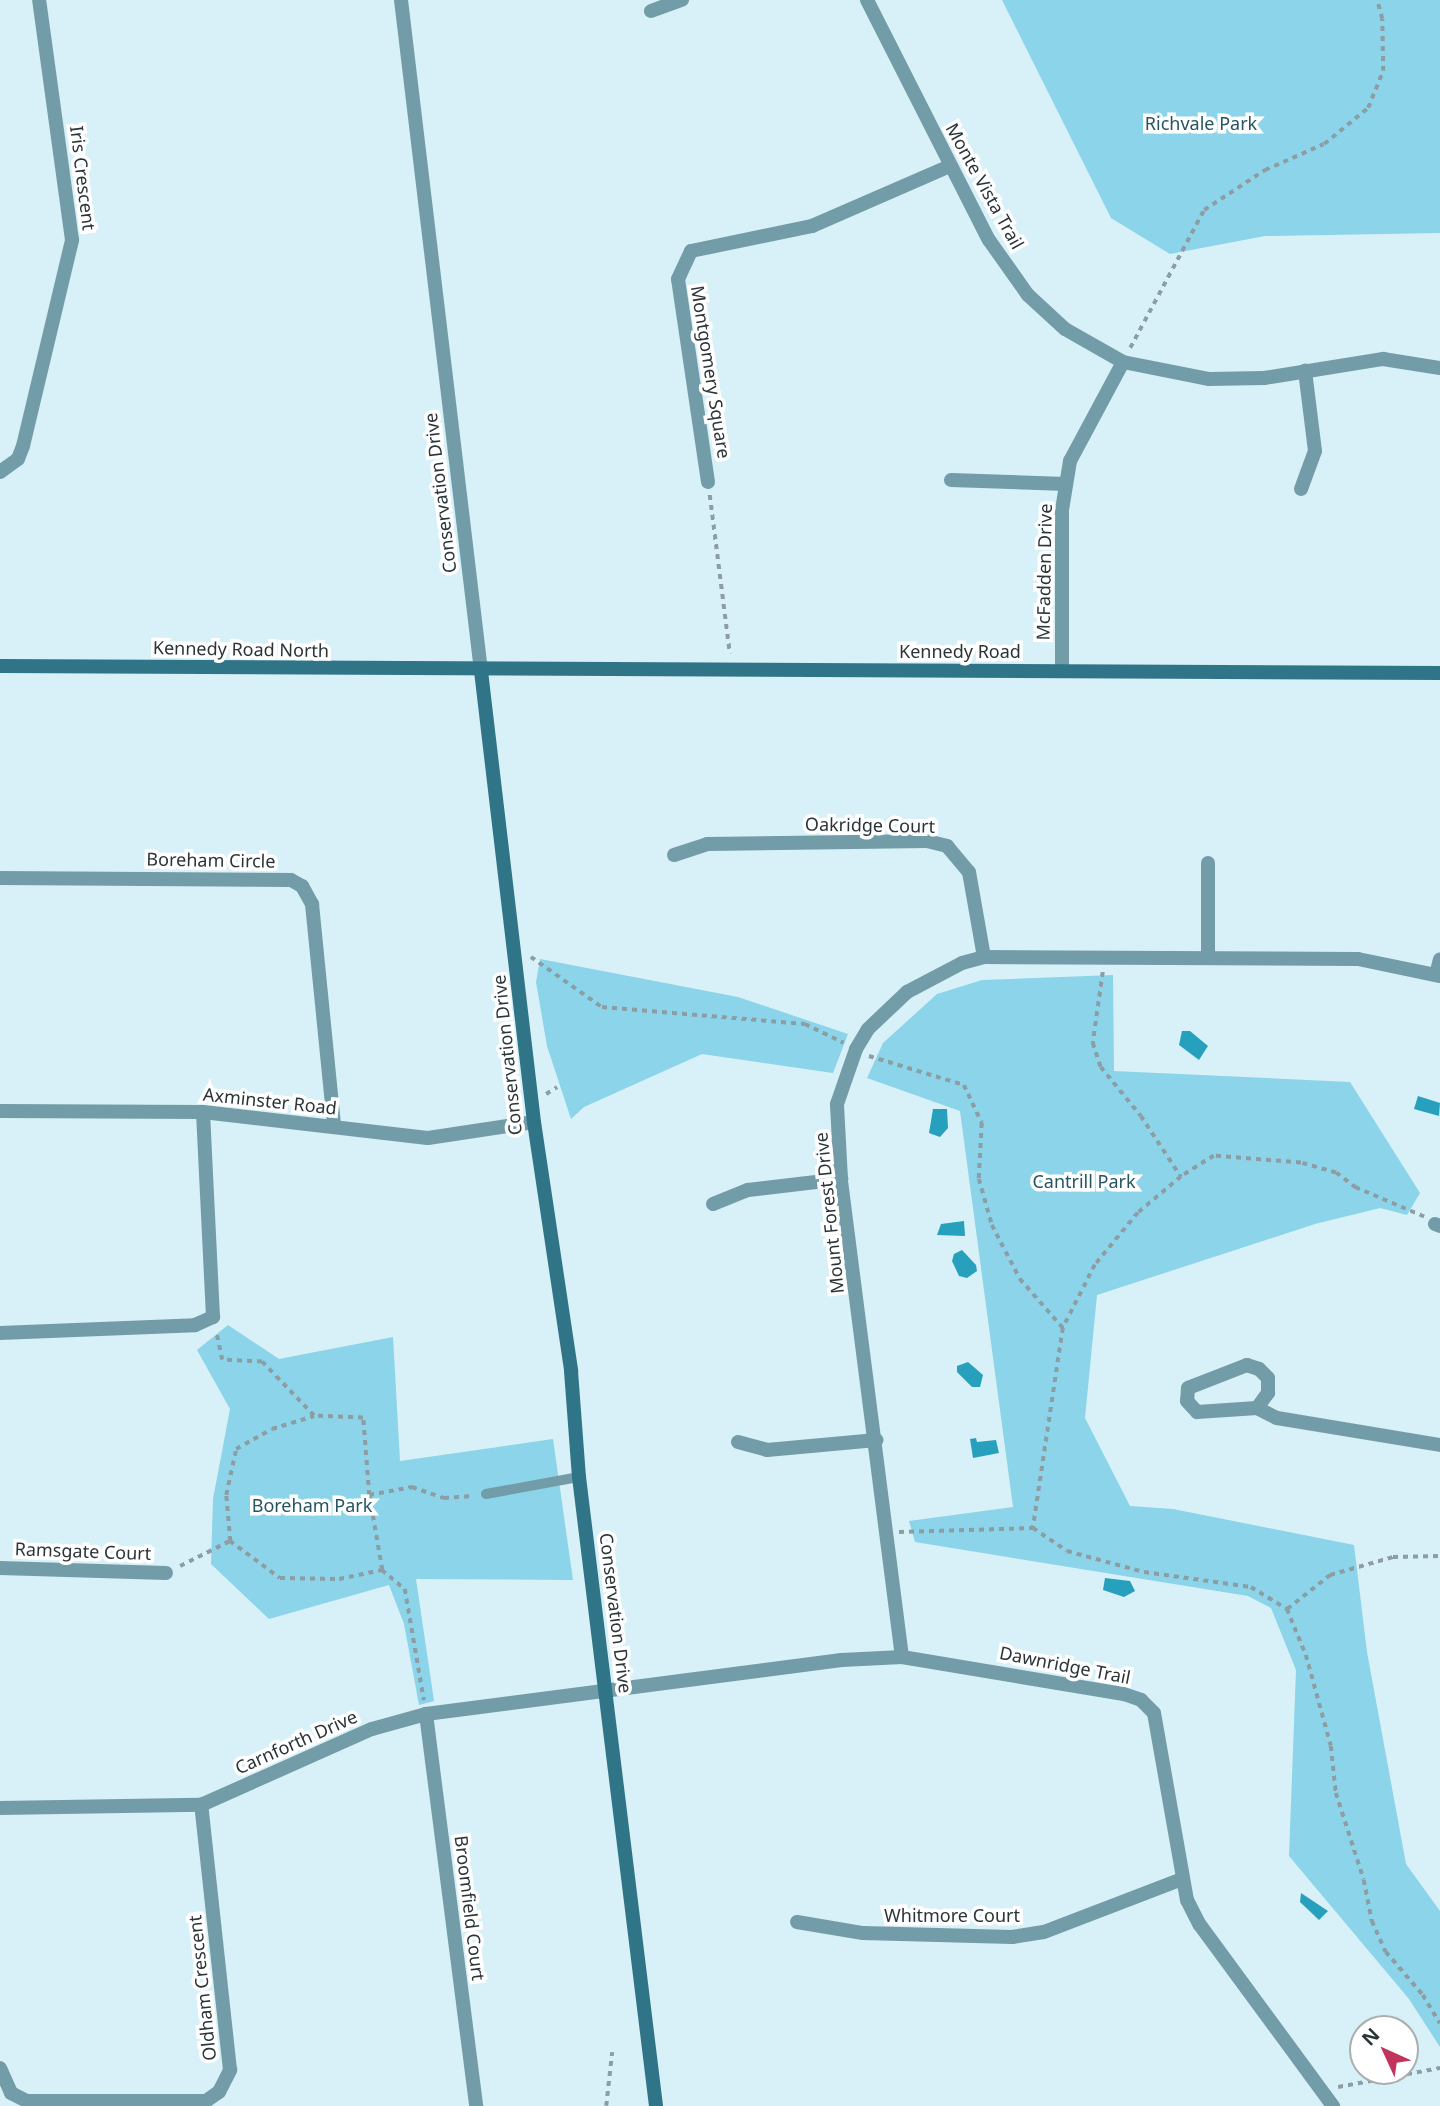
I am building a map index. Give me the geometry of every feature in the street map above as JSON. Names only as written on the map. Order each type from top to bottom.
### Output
[{"type":"street","name":"Iris Crescent","points":[[0,472],[18,459],[23,446],[72,240],[39,0]]},
{"type":"street","name":"Conservation Drive","points":[[401,0],[534,1122],[571,1371],[579,1477],[656,2106]]},
{"type":"street","points":[[651,11],[682,0]]},
{"type":"street","name":"Monte Vista Trail","points":[[867,0],[989,240],[1028,295],[1065,329],[1123,362],[1209,379],[1305,371],[1383,359],[1440,368]]},
{"type":"street","name":"Montgomery Square","points":[[708,482],[678,278],[691,251],[812,226],[950,166]]},
{"type":"street","name":"McFadden Drive","points":[[1062,670],[1062,510],[1066,484],[1082,435],[1123,362]]},
{"type":"street","points":[[1301,489],[1315,451],[1305,371]]},
{"type":"street","points":[[951,480],[1066,484]]},
{"type":"street","name":"Kennedy Road North","points":[[0,666],[481,671]]},
{"type":"street","name":"Kennedy Road","points":[[481,671],[1062,670],[1440,673]]},
{"type":"street","name":"Oakridge Court","points":[[674,855],[707,844],[928,841],[947,846],[969,872],[984,957]]},
{"type":"street","points":[[1208,863],[1208,958]]},
{"type":"street","name":"Boreham Circle","points":[[0,878],[291,880],[302,886],[312,904],[334,1126]]},
{"type":"street","name":"Mount Forest Drive","points":[[902,1657],[877,1440],[841,1179],[837,1104],[856,1049],[868,1029],[907,992],[962,963],[984,957],[1358,959],[1438,976]]},
{"type":"street","points":[[1438,976],[1440,959]]},
{"type":"street","name":"Axminster Road","points":[[0,1111],[203,1112],[428,1138],[534,1122]]},
{"type":"street","points":[[0,1333],[195,1325],[213,1317],[203,1112]]},
{"type":"street","points":[[713,1204],[748,1190],[841,1179]]},
{"type":"street","points":[[1257,1408],[1268,1393],[1268,1378],[1259,1368],[1247,1365],[1188,1388],[1187,1401],[1197,1412],[1257,1408],[1277,1418],[1440,1445]]},
{"type":"street","points":[[738,1442],[767,1450],[877,1440]]},
{"type":"street","name":"Ramsgate Court","points":[[0,1568],[166,1573]]},
{"type":"street","name":"Dawnridge Trail","points":[[607,1690],[842,1660],[902,1657],[1141,1700],[1154,1713],[1160,1734],[1182,1879],[1200,1925],[1333,2106]]},
{"type":"street","name":"Carnforth Drive","points":[[0,1808],[201,1805],[372,1729],[426,1714],[607,1690]]},
{"type":"street","name":"Broomfield Court","points":[[426,1714],[476,2106]]},
{"type":"street","name":"Oldham Crescent","points":[[0,2068],[11,2093],[26,2101],[206,2101],[219,2092],[230,2070],[201,1805]]},
{"type":"street","name":"Whitmore Court","points":[[797,1923],[863,1933],[1012,1937],[1044,1932],[1182,1879]]},
{"type":"lane","points":[[486,1494],[579,1477]]},
{"type":"path","points":[[1123,362],[1204,210],[1265,170],[1324,144],[1368,108],[1383,71],[1382,19],[1377,0]]},
{"type":"path","points":[[708,482],[722,615],[733,670]]},
{"type":"path","points":[[514,946],[602,1007],[805,1024],[849,1045]]},
{"type":"path","points":[[1106,957],[1093,1043],[1101,1067],[1181,1177]]},
{"type":"path","points":[[867,1055],[964,1085],[982,1123],[979,1180],[992,1225],[1020,1279],[1063,1328]]},
{"type":"path","points":[[546,1094],[557,1087]]},
{"type":"path","points":[[1033,1528],[1063,1328],[1095,1265],[1138,1213],[1181,1177],[1214,1156],[1301,1163],[1336,1173],[1356,1188],[1438,1225]]},
{"type":"path","points":[[213,1317],[222,1360],[262,1362],[314,1416]]},
{"type":"path","points":[[382,1570],[338,1579],[279,1578],[230,1541],[226,1495],[236,1448],[272,1430],[314,1416],[363,1418],[369,1495],[382,1570],[405,1589],[426,1714]]},
{"type":"path","points":[[369,1495],[412,1487],[444,1499],[486,1494]]},
{"type":"path","points":[[888,1532],[1033,1528],[1067,1550],[1144,1573],[1251,1587],[1287,1609],[1306,1655],[1331,1746],[1336,1793],[1364,1880],[1372,1921],[1386,1952],[1423,1995],[1440,2023]]},
{"type":"path","points":[[166,1573],[230,1541]]},
{"type":"path","points":[[1287,1609],[1330,1575],[1393,1557],[1440,1556]]},
{"type":"path","points":[[606,2106],[612,2052]]},
{"type":"path","points":[[1322,2092],[1371,2078],[1440,2068]]},
{"type":"green space","name":"Richvale Park","points":[[1002,0],[1440,0],[1440,233],[1265,236],[1170,254],[1111,218]]},
{"type":"green space","points":[[540,959],[738,997],[848,1034],[833,1073],[702,1054],[584,1107],[571,1119],[547,1046],[536,982]]},
{"type":"green space","name":"Cantrill Park","points":[[1113,975],[1114,1071],[1350,1082],[1420,1193],[1407,1215],[1380,1208],[1315,1224],[1097,1295],[1085,1418],[1130,1506],[1173,1509],[1354,1545],[1367,1652],[1406,1864],[1440,1911],[1440,2047],[1409,1999],[1289,1856],[1296,1670],[1271,1608],[1248,1596],[915,1542],[909,1521],[1013,1507],[960,1111],[867,1078],[883,1043],[937,994],[982,980]]},
{"type":"green space","name":"Boreham Park","points":[[228,1325],[279,1359],[393,1337],[400,1461],[553,1439],[573,1580],[416,1579],[434,1701],[419,1705],[404,1624],[389,1585],[269,1619],[211,1564],[213,1499],[230,1409],[197,1350]]},
{"type":"shaded area","points":[[1182,1031],[1190,1031],[1208,1046],[1199,1060],[1179,1045]]},
{"type":"shaded area","points":[[1418,1096],[1440,1103],[1439,1116],[1414,1109]]},
{"type":"shaded area","points":[[933,1109],[947,1109],[948,1128],[940,1137],[929,1133]]},
{"type":"shaded area","points":[[964,1221],[965,1236],[937,1235],[941,1224]]},
{"type":"shaded area","points":[[962,1250],[976,1265],[977,1271],[967,1278],[959,1276],[952,1261],[954,1254]]},
{"type":"shaded area","points":[[968,1362],[983,1375],[980,1387],[972,1387],[957,1372],[957,1366]]},
{"type":"shaded area","points":[[976,1438],[977,1442],[996,1440],[999,1453],[973,1458],[970,1439]]},
{"type":"shaded area","points":[[1105,1578],[1130,1581],[1135,1591],[1124,1597],[1103,1590]]},
{"type":"shaded area","points":[[1301,1893],[1328,1911],[1319,1920],[1300,1902]]}]
